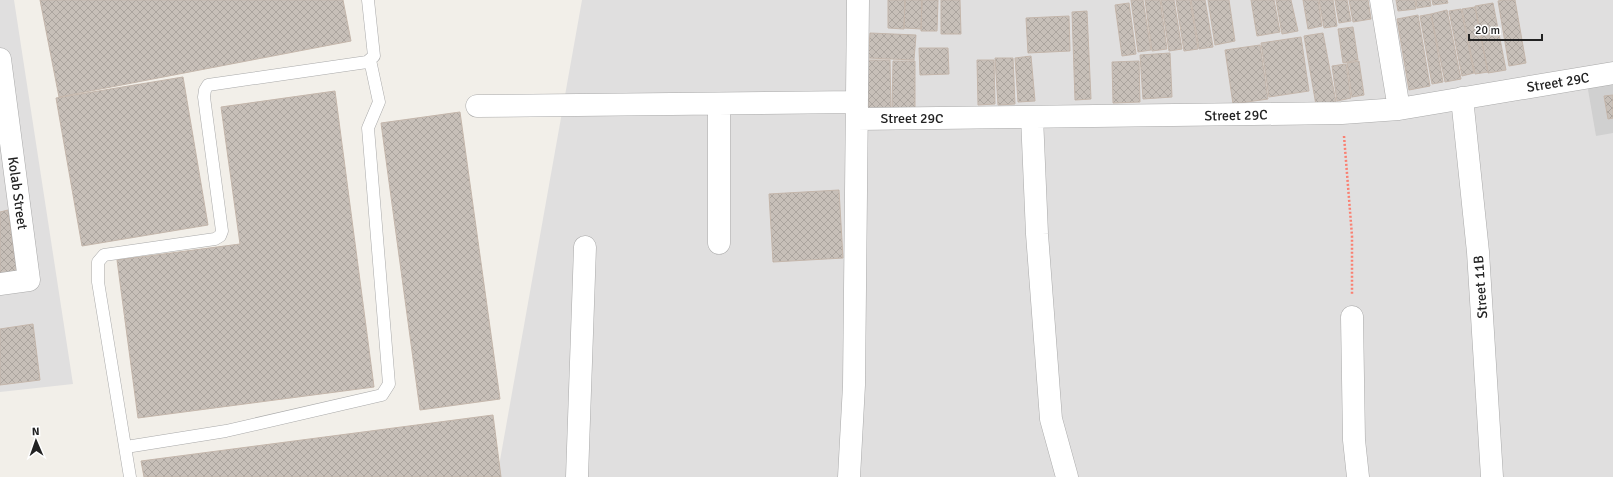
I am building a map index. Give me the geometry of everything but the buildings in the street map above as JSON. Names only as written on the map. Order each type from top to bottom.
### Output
[{"type":"street","points":[[849,477],[854,385],[858,0]]},
{"type":"street","points":[[1381,0],[1399,109]]},
{"type":"street","name":"Kolab Street","points":[[0,284],[29,280],[1,71]]},
{"type":"street","name":"Street 29C","points":[[477,106],[719,104],[1032,117],[1342,113],[1399,109],[1613,73]]},
{"type":"street","name":"Street 11B","points":[[1462,98],[1478,252],[1492,477]]},
{"type":"street","points":[[719,104],[719,243]]},
{"type":"street","points":[[1032,117],[1037,234],[1051,419],[1067,477]]},
{"type":"street","points":[[577,477],[585,247]]},
{"type":"street","points":[[1352,317],[1354,440],[1358,477]]},
{"type":"lane","points":[[130,477],[98,282],[98,262],[104,255],[220,236],[222,231],[204,97],[205,90],[208,85],[367,62],[374,56],[368,0]]},
{"type":"lane","points":[[126,447],[226,430],[382,395],[389,384],[368,128],[379,102],[370,60]]},
{"type":"path","points":[[1342,113],[1352,236],[1352,317]]},
{"type":"shaded area","points":[[0,0],[14,0],[73,384],[0,392]]},
{"type":"shaded area","points":[[582,0],[1613,0],[1613,477],[497,477]]},
{"type":"shaded area","points":[[1613,80],[1613,133],[1596,136],[1587,84]]}]
